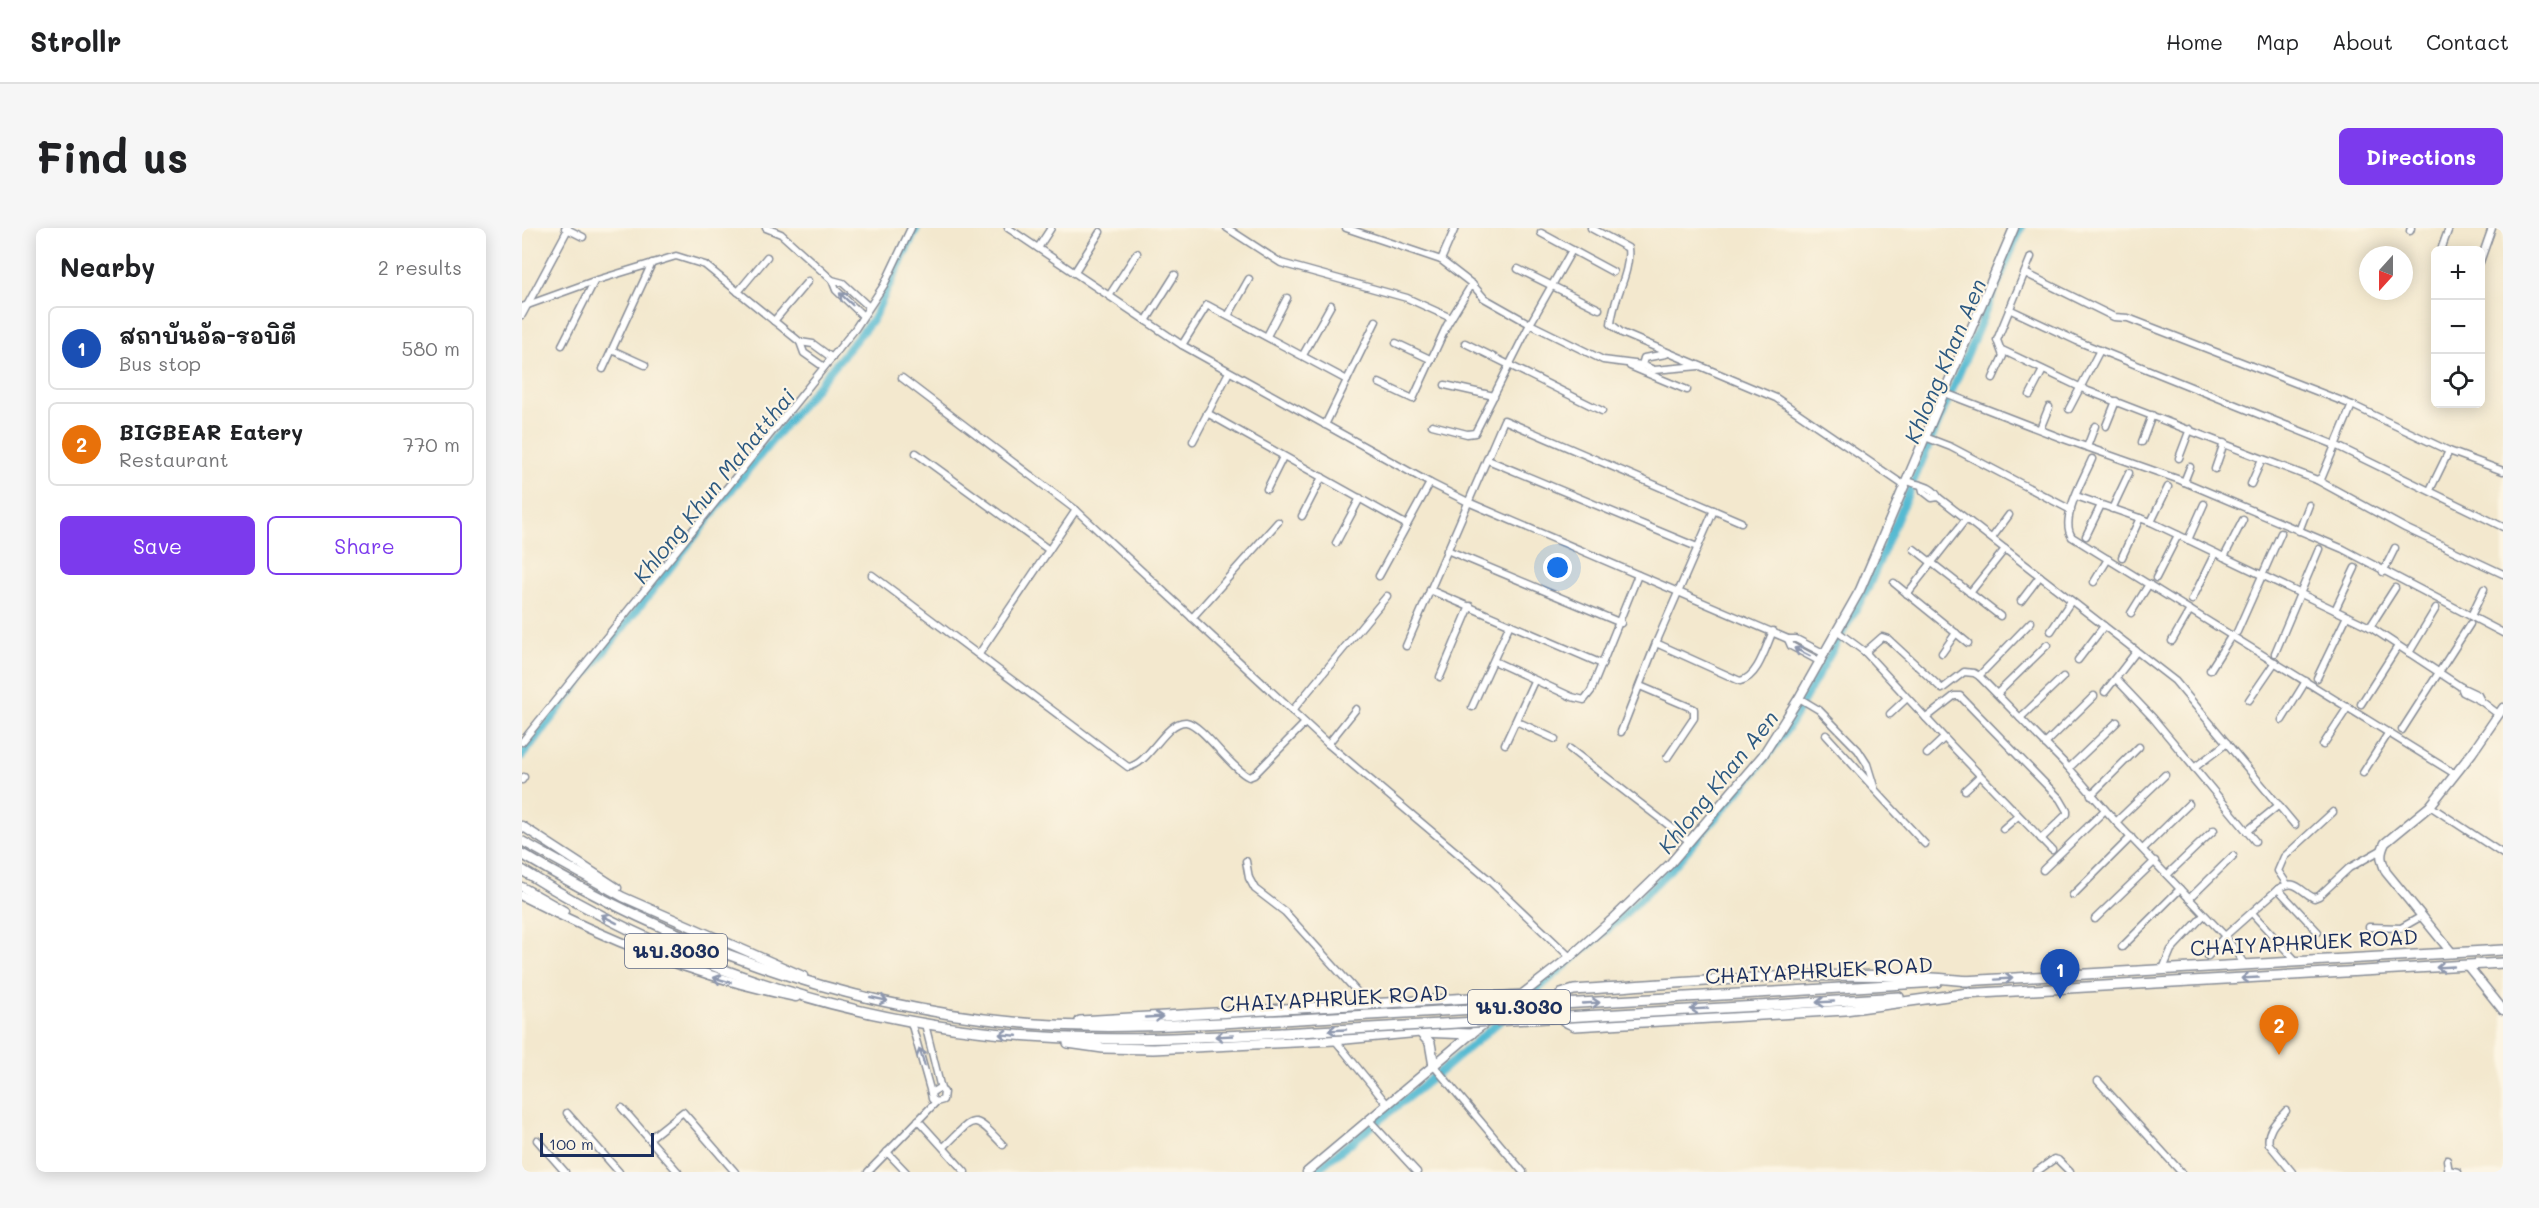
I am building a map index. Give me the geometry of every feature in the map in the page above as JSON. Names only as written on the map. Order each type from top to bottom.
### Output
[{"type":"main road","name":"CHAIYAPHRUEK ROAD","points":[[522,854],[621,908],[689,939],[761,966],[822,985],[905,1006],[1032,1023],[1129,1027],[1281,1020],[2503,950]]},
{"type":"main road","name":"CHAIYAPHRUEK ROAD","points":[[522,870],[612,921],[682,953],[752,980],[841,1006],[911,1022],[1033,1036],[1127,1040],[1282,1033],[2503,963]]},
{"type":"main road","points":[[1968,981],[1931,977],[1829,975],[1574,990],[1562,993],[1557,1004],[1557,1013],[1563,1021],[1575,1026],[1845,1010],[1969,993]]},
{"type":"main road","points":[[1032,1023],[1521,995]]},
{"type":"main road","points":[[1432,999],[1447,1002],[1457,1012],[1457,1022],[1442,1031]]},
{"type":"main road","points":[[1033,1036],[1077,1045],[1126,1050],[1335,1040],[1420,1032],[1442,1031],[1471,1034]]},
{"type":"main road","points":[[1420,1032],[1430,1043],[1436,1069]]},
{"type":"street","points":[[766,228],[781,234],[832,280],[836,290],[863,316]]},
{"type":"street","points":[[522,742],[832,358],[884,285],[911,228]]},
{"type":"street","points":[[1008,228],[1182,345],[1430,483],[1468,502],[1788,639],[1796,639],[1823,658]]},
{"type":"street","points":[[1038,248],[1051,228]]},
{"type":"street","points":[[1227,228],[1281,263],[1407,298],[1450,318]]},
{"type":"street","points":[[1346,228],[1441,260],[1472,284],[1484,298],[1530,324],[1603,360],[1642,365],[1654,370],[1700,366]]},
{"type":"street","points":[[1441,260],[1455,228]]},
{"type":"street","points":[[1591,228],[1616,239],[1628,248],[1629,260],[1612,312],[1611,324],[1622,333],[1766,393],[1790,406],[1812,424],[1908,483],[1928,487],[1935,492],[1938,497],[2175,681],[2295,825]]},
{"type":"street","points":[[1307,1172],[1387,1104],[1436,1069],[1471,1034],[1570,957],[1615,917],[1689,841],[1763,755],[1803,700],[1823,658],[1841,634],[1908,483],[2014,228]]},
{"type":"street","points":[[2442,246],[2450,228]]},
{"type":"street","points":[[2485,251],[2493,228]]},
{"type":"street","points":[[522,315],[567,229],[583,237]]},
{"type":"street","points":[[1074,273],[1100,232]]},
{"type":"street","points":[[1542,233],[1613,272]]},
{"type":"street","points":[[1432,425],[1467,434],[1474,433],[1550,285],[1572,250]]},
{"type":"street","points":[[1109,296],[1137,253]]},
{"type":"street","points":[[525,306],[594,281],[676,256],[705,265],[800,342],[813,344],[832,358]]},
{"type":"street","points":[[738,292],[767,257]]},
{"type":"street","points":[[1993,378],[2002,361],[2002,350],[1997,340],[2031,257]]},
{"type":"street","points":[[603,369],[652,263]]},
{"type":"street","points":[[1518,269],[1599,309]]},
{"type":"street","points":[[2025,273],[2114,316],[2128,318],[2352,405],[2449,451],[2503,471]]},
{"type":"street","points":[[1146,321],[1175,275]]},
{"type":"street","points":[[1228,316],[1249,279]]},
{"type":"street","points":[[832,280],[843,283],[869,307]]},
{"type":"street","points":[[562,345],[594,281]]},
{"type":"street","points":[[774,321],[808,281]]},
{"type":"street","points":[[1379,383],[1413,399],[1450,318],[1472,284]]},
{"type":"street","points":[[1267,336],[1287,298]]},
{"type":"street","points":[[1182,345],[1207,305],[1347,380]]},
{"type":"street","points":[[1303,355],[1331,305]]},
{"type":"street","points":[[2009,309],[2100,350],[2335,445],[2502,526]]},
{"type":"street","points":[[1326,425],[1376,321]]},
{"type":"street","points":[[800,342],[804,353],[824,367]]},
{"type":"street","points":[[1396,343],[1430,360]]},
{"type":"street","points":[[1465,344],[1602,411]]},
{"type":"street","points":[[612,350],[645,365]]},
{"type":"street","points":[[2002,350],[2081,387],[2318,480],[2405,528],[2503,574]]},
{"type":"street","points":[[2069,409],[2100,350]]},
{"type":"street","points":[[1642,365],[1644,358],[1668,353]]},
{"type":"street","points":[[1624,363],[1687,390]]},
{"type":"street","points":[[2030,395],[2043,370]]},
{"type":"street","points":[[1193,441],[1229,372]]},
{"type":"street","points":[[902,378],[1076,510],[1328,744],[1487,878],[1570,957]]},
{"type":"street","points":[[1446,385],[1494,396]]},
{"type":"street","points":[[1946,393],[2184,482],[2343,549],[2503,633]]},
{"type":"street","points":[[2106,426],[2116,401]]},
{"type":"street","points":[[2318,480],[2322,477],[2352,405]]},
{"type":"street","points":[[2040,429],[2049,407]]},
{"type":"street","points":[[1207,413],[1407,525]]},
{"type":"street","points":[[2142,442],[2152,415]]},
{"type":"street","points":[[1406,646],[1488,460],[1502,422],[1506,420],[1741,522]]},
{"type":"street","points":[[2086,447],[2095,426]]},
{"type":"street","points":[[2179,458],[2190,429]]},
{"type":"street","points":[[1927,437],[1943,443],[2071,510]]},
{"type":"street","points":[[2215,470],[2224,443]]},
{"type":"street","points":[[2430,490],[2449,451]]},
{"type":"street","points":[[916,453],[1049,550]]},
{"type":"street","points":[[1267,489],[1283,457]]},
{"type":"street","points":[[2092,459],[2076,496],[2067,525],[2072,537],[2190,610],[2235,634],[2275,662],[2455,774]]},
{"type":"street","points":[[2251,484],[2262,459]]},
{"type":"street","points":[[1488,460],[1697,547]]},
{"type":"street","points":[[2184,482],[2190,467]]},
{"type":"street","points":[[2112,509],[2129,473]]},
{"type":"street","points":[[1302,516],[1322,477]]},
{"type":"street","points":[[1379,576],[1430,483]]},
{"type":"street","points":[[2151,522],[2168,487]]},
{"type":"street","points":[[2076,496],[2151,522],[2370,627],[2461,687],[2463,692],[2502,710],[2430,806],[2385,843],[2381,850],[2380,858],[2386,872],[2452,952]]},
{"type":"street","points":[[1336,543],[1360,498]]},
{"type":"street","points":[[2187,540],[2204,504]]},
{"type":"street","points":[[2086,536],[2101,505]]},
{"type":"street","points":[[2299,531],[2309,505]]},
{"type":"street","points":[[979,654],[1076,510]]},
{"type":"street","points":[[1621,732],[1678,590],[1714,510]]},
{"type":"street","points":[[1992,538],[2010,515]]},
{"type":"street","points":[[2122,558],[2140,518]]},
{"type":"street","points":[[1907,594],[1966,519]]},
{"type":"street","points":[[2224,557],[2243,520]]},
{"type":"street","points":[[1192,618],[1278,522]]},
{"type":"street","points":[[2210,670],[2235,634],[2281,533]]},
{"type":"street","points":[[2156,578],[2178,535]]},
{"type":"street","points":[[2383,572],[2395,548]]},
{"type":"street","points":[[1914,549],[2000,616]]},
{"type":"street","points":[[1970,592],[2005,549]]},
{"type":"street","points":[[2275,652],[2319,549]]},
{"type":"street","points":[[1447,550],[1621,623]]},
{"type":"street","points":[[2192,600],[2215,553]]},
{"type":"street","points":[[2094,582],[2108,559]]},
{"type":"street","points":[[2334,610],[2355,568]]},
{"type":"street","points":[[872,575],[1128,767],[1138,764],[1176,725],[1186,722],[1220,750],[1241,773],[1249,777],[1254,775],[1305,723]]},
{"type":"street","points":[[1494,661],[1534,681],[1584,700],[1591,691],[1621,623],[1638,575]]},
{"type":"street","points":[[2021,601],[2040,576]]},
{"type":"street","points":[[1894,583],[1968,643]]},
{"type":"street","points":[[2131,613],[2149,584]]},
{"type":"street","points":[[2370,627],[2395,588]]},
{"type":"street","points":[[1430,590],[1602,664]]},
{"type":"street","points":[[2471,616],[2484,590]]},
{"type":"street","points":[[1292,711],[1387,596]]},
{"type":"street","points":[[2051,631],[2072,601]]},
{"type":"street","points":[[1440,677],[1470,606]]},
{"type":"street","points":[[2409,653],[2436,608]]},
{"type":"street","points":[[2172,641],[2190,610]]},
{"type":"street","points":[[2317,678],[2347,616]]},
{"type":"street","points":[[1979,676],[2031,622]]},
{"type":"street","points":[[1472,707],[1510,624]]},
{"type":"street","points":[[2402,730],[2470,624]]},
{"type":"street","points":[[2078,660],[2104,626]]},
{"type":"street","points":[[1656,643],[1740,681],[1747,680],[1754,672],[1773,631]]},
{"type":"street","points":[[1942,653],[1956,633]]},
{"type":"street","points":[[1841,634],[1865,652],[2052,850]]},
{"type":"street","points":[[1865,652],[1885,637],[1942,689],[1964,672],[1969,671],[1979,676],[2069,768],[2116,822],[2225,936],[2245,965]]},
{"type":"street","points":[[1996,694],[2047,645]]},
{"type":"street","points":[[2361,704],[2397,646]]},
{"type":"street","points":[[2105,692],[2136,652]]},
{"type":"street","points":[[2249,700],[2275,662]]},
{"type":"street","points":[[2020,718],[2063,677]]},
{"type":"street","points":[[2116,678],[2255,841]]},
{"type":"street","points":[[1505,744],[1534,681]]},
{"type":"street","points":[[2282,720],[2306,681]]},
{"type":"street","points":[[1640,686],[1694,709],[1694,718],[1667,758]]},
{"type":"street","points":[[1926,718],[1954,696],[1960,696],[2060,799],[2067,814],[2041,839]]},
{"type":"street","points":[[2045,744],[2094,696]]},
{"type":"street","points":[[1890,714],[1908,698]]},
{"type":"street","points":[[1803,700],[1819,710],[1858,750],[1869,769],[1875,790]]},
{"type":"street","points":[[2323,745],[2348,707]]},
{"type":"street","points":[[1328,744],[1356,709]]},
{"type":"street","points":[[1516,721],[1555,739]]},
{"type":"street","points":[[2069,768],[2116,722]]},
{"type":"street","points":[[2363,773],[2389,732]]},
{"type":"street","points":[[1826,735],[1925,844]]},
{"type":"street","points":[[1927,754],[1944,738]]},
{"type":"street","points":[[2194,768],[2227,743]]},
{"type":"street","points":[[2091,795],[2139,747]]},
{"type":"street","points":[[1570,749],[1689,841]]},
{"type":"street","points":[[1965,790],[1980,776]]},
{"type":"street","points":[[2116,822],[2165,776]]},
{"type":"street","points":[[2143,849],[2189,804]]},
{"type":"street","points":[[2247,831],[2279,805]]},
{"type":"street","points":[[2430,806],[2503,854]]},
{"type":"street","points":[[2043,870],[2105,810]]},
{"type":"street","points":[[2287,884],[2278,871],[2284,857],[2332,813]]},
{"type":"street","points":[[2003,829],[2018,816]]},
{"type":"street","points":[[522,826],[656,912]]},
{"type":"street","points":[[2167,875],[2214,830]]},
{"type":"street","points":[[2073,895],[2131,837]]},
{"type":"street","points":[[522,841],[569,869],[656,912],[822,985]]},
{"type":"street","points":[[2208,956],[2225,936],[2278,889],[2287,884],[2297,886],[2314,898],[2349,868],[2381,850]]},
{"type":"street","points":[[2189,899],[2233,856]]},
{"type":"street","points":[[1246,861],[1249,878],[1255,889],[1285,912],[1368,1004]]},
{"type":"street","points":[[2095,919],[2155,861]]},
{"type":"street","points":[[522,887],[604,934]]},
{"type":"street","points":[[2122,947],[2180,889]]},
{"type":"street","points":[[2278,889],[2318,932]]},
{"type":"street","points":[[522,896],[651,955],[706,975],[767,992],[841,1006]]},
{"type":"street","points":[[2252,913],[2297,962]]},
{"type":"street","points":[[2163,969],[2171,950],[2204,915]]},
{"type":"street","points":[[2370,927],[2401,928],[2422,916]]},
{"type":"street","points":[[2467,965],[2503,1010]]},
{"type":"street","points":[[911,1022],[932,1099],[936,1102]]},
{"type":"street","points":[[925,1024],[941,1089],[945,1096],[941,1102],[936,1102]]},
{"type":"street","points":[[1335,1040],[1387,1104]]},
{"type":"street","points":[[1436,1069],[1523,1172]]},
{"type":"street","points":[[2098,1081],[2181,1172]]},
{"type":"street","points":[[931,1093],[934,1089],[941,1089]]},
{"type":"street","points":[[868,1172],[918,1120],[934,1107],[936,1102]]},
{"type":"street","points":[[622,1108],[678,1172]]},
{"type":"street","points":[[2286,1111],[2274,1123],[2267,1139],[2292,1172]]},
{"type":"street","points":[[649,1139],[682,1112],[735,1172]]},
{"type":"street","points":[[567,1113],[619,1172]]},
{"type":"street","points":[[918,1120],[966,1172]]},
{"type":"street","points":[[1370,1120],[1417,1172]]},
{"type":"street","points":[[944,1147],[969,1123],[976,1121],[982,1122],[1003,1145]]},
{"type":"street","points":[[537,1140],[565,1172]]},
{"type":"street","points":[[887,1152],[906,1172]]},
{"type":"street","points":[[2036,1172],[2054,1160],[2058,1160],[2070,1172]]},
{"type":"street","points":[[2447,1160],[2448,1171],[2458,1172]]},
{"type":"waterway","name":"Khlong Khun Mahatthai","points":[[522,756],[733,488],[873,319],[917,228]]},
{"type":"waterway","name":"Khlong Khan Aen","points":[[1314,1172],[1446,1067],[1620,919],[1675,865],[1751,777],[1788,728],[1868,588],[2021,228]]},
{"type":"place","name":"สถาบันอัล-รอบิตี","points":[[2060,999]]},
{"type":"place","name":"BIGBEAR Eatery","points":[[2279,1055]]}]
